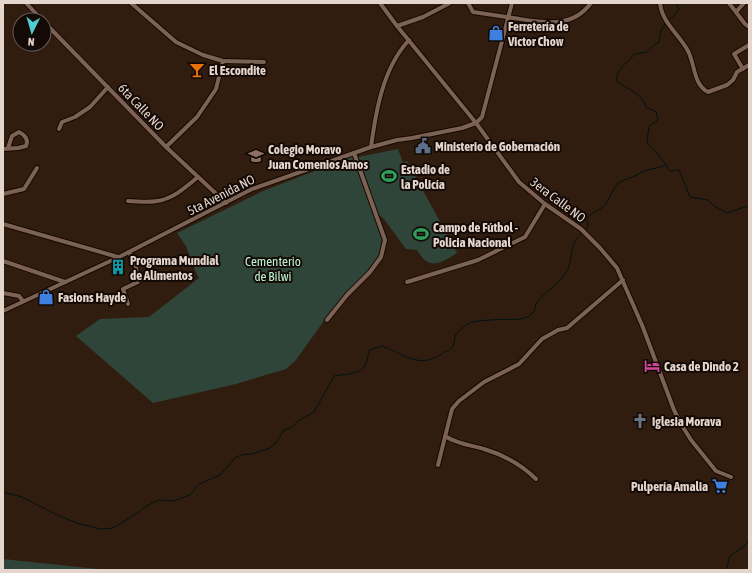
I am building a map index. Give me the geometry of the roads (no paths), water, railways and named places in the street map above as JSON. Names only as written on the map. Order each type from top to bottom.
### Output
[{"type":"street","name":"6ta Calle NO","points":[[26,3],[34,12]]},
{"type":"street","points":[[131,3],[176,42],[203,55],[223,61],[264,62]]},
{"type":"street","name":"3era Calle NO","points":[[380,3],[476,123],[519,182],[545,204],[581,229],[618,268],[642,325],[675,412],[691,440],[716,471],[731,478]]},
{"type":"street","points":[[397,26],[423,17],[450,3]]},
{"type":"street","points":[[468,3],[473,12],[552,23],[570,20],[586,10],[591,3]]},
{"type":"street","points":[[476,123],[482,117],[512,3]]},
{"type":"street","points":[[660,3],[665,21],[688,51],[699,83],[703,89],[708,92],[727,85],[733,80],[737,72],[749,65]]},
{"type":"street","points":[[729,3],[745,24],[749,26]]},
{"type":"street","points":[[736,12],[744,3]]},
{"type":"street","name":"6ta Calle NO","points":[[52,30],[166,147],[226,203]]},
{"type":"street","points":[[370,147],[377,108],[382,92],[394,61],[401,48],[409,40]]},
{"type":"street","points":[[743,69],[734,54],[749,45]]},
{"type":"street","points":[[166,147],[197,117],[216,89],[223,61]]},
{"type":"street","points":[[59,129],[62,122],[75,117],[90,107],[108,87]]},
{"type":"street","name":"5ta Avenida NO","points":[[3,311],[119,257],[259,187],[370,147],[397,140],[462,128],[476,123]]},
{"type":"street","points":[[3,149],[26,146],[27,142],[23,134],[19,132],[12,136],[8,148]]},
{"type":"street","points":[[327,320],[370,272],[381,257],[385,240],[354,153]]},
{"type":"street","points":[[4,194],[24,189],[37,168]]},
{"type":"street","points":[[128,201],[162,200],[177,194],[198,177]]},
{"type":"street","points":[[406,282],[478,260],[525,237],[545,204]]},
{"type":"street","points":[[3,224],[119,257]]},
{"type":"street","points":[[128,304],[123,289],[138,282],[136,267],[129,252]]},
{"type":"street","points":[[3,261],[65,282]]},
{"type":"street","points":[[438,465],[452,409],[459,401],[484,382],[518,364],[542,339],[558,330],[567,328],[623,280]]},
{"type":"street","points":[[3,293],[18,296],[23,301]]},
{"type":"street","points":[[445,436],[458,443],[486,450],[513,460],[525,468],[536,479]]},
{"type":"waterway","points":[[668,21],[679,9],[676,3]]},
{"type":"waterway","points":[[666,23],[661,30],[659,42],[647,52],[635,54],[620,69],[617,75],[617,82],[636,93],[643,100],[646,107],[656,112],[658,120],[649,126],[647,142],[670,171],[679,170],[690,197],[708,200],[714,206],[727,213],[749,207]]},
{"type":"waterway","points":[[585,232],[588,226],[587,222],[589,216],[605,205],[618,183],[647,170],[665,165]]},
{"type":"waterway","points":[[3,492],[22,497],[59,516],[80,524],[101,529],[113,528],[154,502],[160,500],[173,501],[190,495],[199,484],[220,475],[235,458],[241,455],[252,454],[270,448],[276,443],[283,431],[292,427],[297,422],[314,412],[334,376],[351,374],[363,369],[370,350],[382,346],[412,359],[427,360],[451,349],[454,345],[456,334],[470,323],[486,320],[513,320],[529,316],[534,312],[537,302],[565,274],[570,264],[575,240],[583,233]]},
{"type":"waterway","points":[[726,570],[730,556],[749,541]]},
{"type":"place","name":"Ferretería de Victor Chow","points":[[496,33]]},
{"type":"place","name":"El Escondite","points":[[197,70]]},
{"type":"place","name":"Ministerio de Gobernación","points":[[423,146]]},
{"type":"place","name":"Colegio Moravo Juan Comenios Amos","points":[[256,156]]},
{"type":"place","name":"Estadio de la Policía","points":[[389,176]]},
{"type":"place","name":"Campo de Fútbol - Policia Nacional","points":[[421,234]]},
{"type":"place","name":"Programa Mundial de Alimentos","points":[[118,267]]},
{"type":"place","name":"Fasions Hayde","points":[[46,297]]},
{"type":"place","name":"Casa de Dindo 2","points":[[652,366]]},
{"type":"place","name":"Iglesia Morava","points":[[640,421]]},
{"type":"place","name":"Pulpería Amalia","points":[[720,486]]},
{"type":"park label","name":"Cementerio de Bilwi","points":[[273,268]]}]
